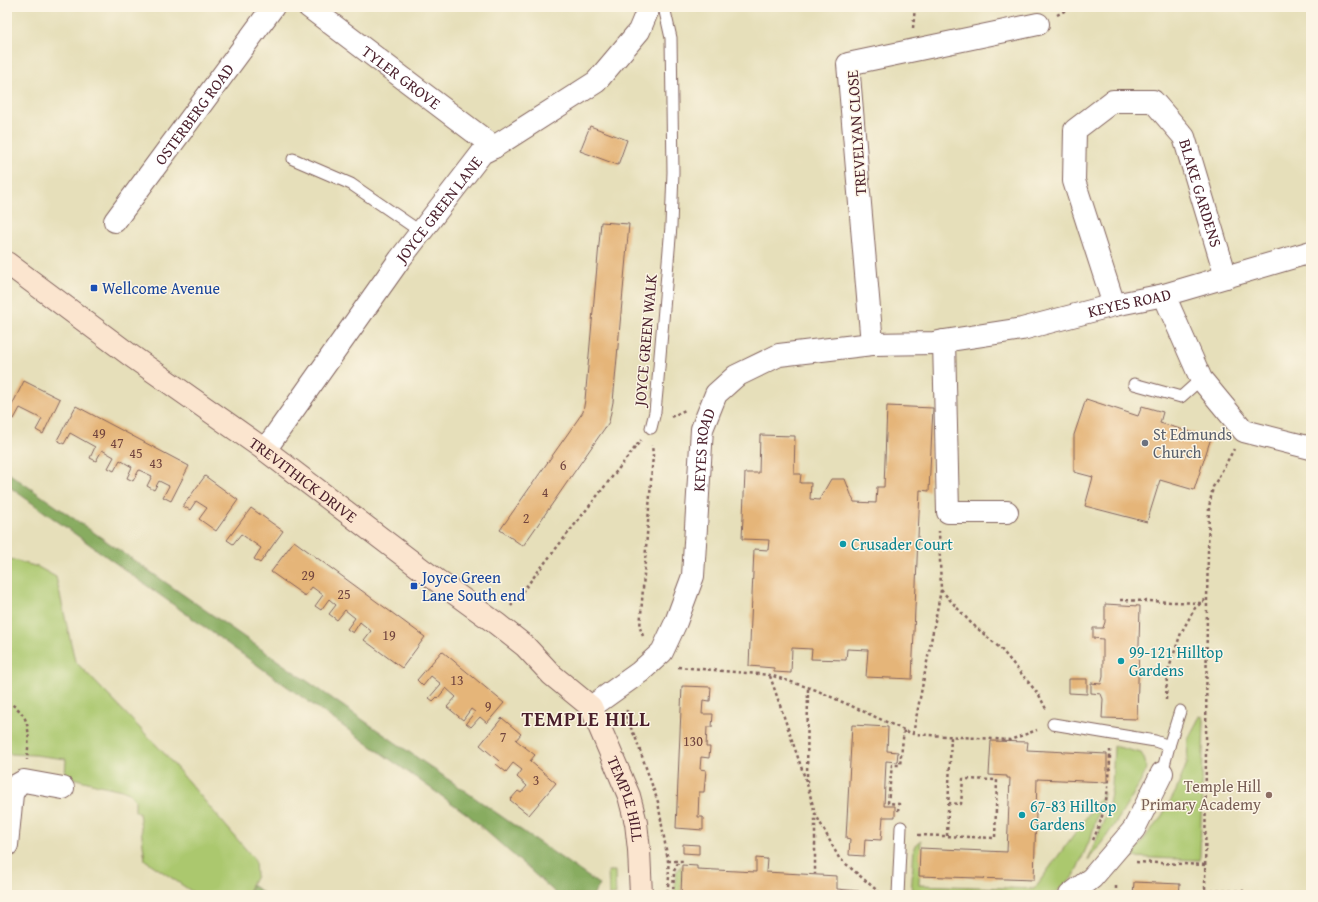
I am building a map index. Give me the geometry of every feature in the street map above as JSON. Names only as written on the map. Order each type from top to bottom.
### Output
[{"type":"street","name":"OSTERBERG ROAD","points":[[114,221],[274,7]]},
{"type":"street","name":"TYLER GROVE","points":[[309,7],[494,147]]},
{"type":"street","name":"JOYCE GREEN LANE","points":[[265,450],[400,259],[482,153],[494,147],[596,82],[639,31],[648,7]]},
{"type":"street","name":"TREVELYAN CLOSE","points":[[872,344],[848,64],[1038,24]]},
{"type":"street","name":"BLAKE GARDENS","points":[[1114,305],[1074,181],[1075,130],[1113,102],[1153,101],[1184,137],[1226,277]]},
{"type":"street","name":"KEYES ROAD","points":[[591,708],[640,672],[662,652],[676,622],[693,576],[702,429],[716,394],[736,376],[779,356],[872,344],[934,343],[1022,329],[1114,305],[1164,295],[1311,252]]},
{"type":"street","name":"TREVITHICK DRIVE","points":[[7,263],[130,356],[265,450],[424,571],[497,624],[525,646],[552,675],[591,708]]},
{"type":"street","points":[[1164,295],[1201,379],[1244,431],[1311,448]]},
{"type":"street","points":[[944,341],[948,512],[1007,512]]},
{"type":"street","name":"TEMPLE HILL","points":[[591,708],[628,796],[636,823],[641,895]]},
{"type":"street","points":[[1070,895],[1092,878],[1134,829],[1162,773]]},
{"type":"street","points":[[7,845],[12,794],[16,780],[63,788]]},
{"type":"lane","name":"JOYCE GREEN WALK","points":[[651,428],[655,412],[658,383],[673,186],[671,38],[664,7]]},
{"type":"lane","points":[[292,159],[351,184],[421,232]]},
{"type":"lane","points":[[1134,384],[1181,397],[1201,379]]},
{"type":"lane","points":[[1162,773],[1180,711]]},
{"type":"lane","points":[[1053,724],[1154,741],[1169,746]]},
{"type":"lane","points":[[898,895],[901,826]]},
{"type":"path","name":"JOYCE GREEN WALK","points":[[497,624],[651,428]]},
{"type":"path","points":[[651,428],[653,455],[640,628],[644,637],[654,643],[662,652]]},
{"type":"path","points":[[1243,895],[1243,891],[1205,893],[1205,865],[1209,507],[1213,487],[1244,431]]},
{"type":"path","points":[[913,734],[941,590],[939,524]]},
{"type":"path","points":[[673,672],[678,667],[770,675],[808,687],[913,734],[1010,740],[1053,724],[1039,695],[1001,649],[970,622],[941,590]]},
{"type":"path","points":[[1166,706],[1167,674],[1181,633],[1195,608],[1207,598]]},
{"type":"path","points":[[1120,600],[1201,603]]},
{"type":"path","points":[[770,675],[814,813],[840,858],[872,884],[879,892],[884,894]]},
{"type":"path","points":[[806,784],[808,687]]},
{"type":"path","points":[[7,702],[14,705],[22,712],[27,723],[29,736],[16,780]]},
{"type":"path","points":[[628,708],[626,717],[636,739],[658,802],[668,861],[669,877],[667,895]]},
{"type":"path","points":[[898,815],[899,804],[888,803],[892,765],[900,765],[904,730]]},
{"type":"path","points":[[1092,842],[1105,808],[1109,791],[1110,734]]},
{"type":"path","points":[[948,803],[962,804],[963,779],[997,780],[995,838],[947,836],[948,803],[951,736]]},
{"type":"path","points":[[814,813],[814,874]]},
{"type":"path","points":[[668,861],[683,861]]},
{"type":"path","points":[[672,895],[674,871],[679,861]]},
{"type":"path","points":[[1131,862],[1205,865]]},
{"type":"path","points":[[1116,883],[1116,895]]},
{"type":"green space","points":[[7,472],[600,885],[593,895],[558,895],[467,814],[7,485]]},
{"type":"green space","points":[[7,558],[38,567],[56,577],[75,661],[163,752],[255,860],[256,876],[246,895],[197,895],[145,860],[139,813],[135,811],[135,800],[129,793],[65,776],[66,759],[10,754],[7,749]]},
{"type":"green space","points":[[1200,716],[1203,717],[1204,720],[1199,860],[1131,857],[1160,819],[1176,791],[1187,763],[1188,739]]},
{"type":"green space","points":[[1114,746],[1141,753],[1146,768],[1143,778],[1118,819],[1088,860],[1108,810],[1112,787]]},
{"type":"green space","points":[[1104,793],[1091,837],[1074,876],[1053,895],[911,895],[914,847],[921,840],[919,885],[1034,889]]},
{"type":"green space","points":[[682,865],[681,895],[674,895],[676,872]]},
{"type":"green space","points":[[608,871],[615,871],[616,895],[609,895]]},
{"type":"green space","points":[[252,885],[266,895],[247,895]]},
{"type":"building","points":[[590,126],[627,140],[618,165],[580,151]]},
{"type":"building","points":[[601,222],[629,224],[613,402],[609,422],[523,546],[500,530],[583,412]]},
{"type":"building","points":[[24,381],[60,399],[43,434],[36,430],[42,419],[20,408],[14,419],[7,415]]},
{"type":"building","points":[[1086,399],[1138,416],[1142,406],[1163,412],[1160,423],[1211,438],[1194,490],[1160,480],[1147,522],[1085,506],[1093,477],[1074,472],[1074,435]]},
{"type":"building","points":[[76,406],[189,466],[171,501],[163,497],[169,486],[159,481],[154,490],[147,486],[152,476],[139,470],[133,481],[127,478],[132,467],[120,460],[114,471],[108,468],[114,457],[102,450],[96,461],[90,458],[95,447],[70,433],[64,444],[57,440]]},
{"type":"building","name":"Crusader Court","points":[[887,406],[933,408],[929,491],[920,490],[912,679],[866,677],[868,650],[847,649],[846,660],[811,659],[812,649],[792,648],[791,673],[774,672],[774,668],[749,666],[754,549],[768,550],[769,540],[742,539],[745,473],[759,473],[760,435],[795,436],[794,474],[801,474],[800,483],[811,483],[810,499],[819,500],[831,479],[845,479],[854,502],[876,503],[877,487],[884,487]]},
{"type":"building","points":[[205,476],[238,500],[216,531],[199,519],[207,508],[196,501],[190,510],[183,506]]},
{"type":"building","points":[[251,508],[283,531],[260,563],[254,559],[261,548],[241,534],[233,544],[227,540]]},
{"type":"building","points":[[294,541],[425,637],[402,668],[364,640],[371,631],[360,622],[353,633],[347,629],[355,618],[345,610],[337,620],[329,614],[336,605],[329,599],[321,610],[315,606],[323,595],[312,587],[305,596],[271,572]]},
{"type":"building","name":"99-121 Hilltop Gardens","points":[[1105,604],[1140,606],[1137,719],[1102,718],[1103,699],[1101,694],[1091,693],[1091,683],[1101,684],[1103,677],[1103,639],[1093,638],[1093,628],[1103,628],[1105,622]]},
{"type":"building","points":[[442,651],[504,703],[487,723],[480,717],[471,727],[466,723],[475,712],[471,709],[463,720],[447,707],[456,697],[446,688],[438,698],[437,697],[433,701],[429,698],[441,684],[431,676],[423,686],[417,680]]},
{"type":"building","points":[[1069,679],[1087,679],[1087,694],[1069,693]]},
{"type":"building","points":[[682,686],[711,687],[710,701],[703,700],[702,714],[713,714],[712,727],[707,727],[706,747],[710,747],[709,758],[701,757],[700,769],[706,770],[704,792],[699,792],[698,817],[703,817],[703,830],[676,828]]},
{"type":"building","points":[[502,718],[521,734],[516,740],[535,755],[530,761],[556,783],[529,815],[510,800],[518,791],[521,793],[527,786],[517,777],[522,770],[513,763],[506,772],[496,764],[499,761],[480,745]]},
{"type":"building","points":[[852,725],[888,727],[887,751],[898,752],[897,762],[886,761],[884,806],[895,806],[895,817],[883,817],[881,840],[865,839],[864,856],[849,855],[850,839],[846,838]]},
{"type":"building","name":"67-83 Hilltop Gardens","points":[[991,741],[1028,742],[1027,750],[1107,754],[1107,782],[1037,779],[1034,880],[919,876],[920,848],[1007,852],[1010,778],[1007,778],[1007,776],[989,775]]},
{"type":"building","points":[[683,844],[699,845],[699,854],[683,853]]},
{"type":"building","points":[[756,858],[767,859],[766,872],[837,876],[837,889],[859,891],[859,895],[681,895],[682,865],[697,866],[697,869],[756,872]]},
{"type":"building","points":[[1134,882],[1180,884],[1179,895],[1133,895]]},
{"type":"place","name":"Wellcome Avenue","points":[[94,288]]},
{"type":"place","name":"St Edmunds Church","points":[[1145,443]]},
{"type":"place","name":"Crusader Court","points":[[843,544]]},
{"type":"place","name":"Joyce Green Lane South end","points":[[414,586]]},
{"type":"place","name":"99-121 Hilltop Gardens","points":[[1121,661]]},
{"type":"place","name":"Temple Hill Primary Academy","points":[[1269,795]]},
{"type":"place","name":"67-83 Hilltop Gardens","points":[[1022,815]]},
{"type":"district","name":"TEMPLE HILL","points":[[586,718]]}]
